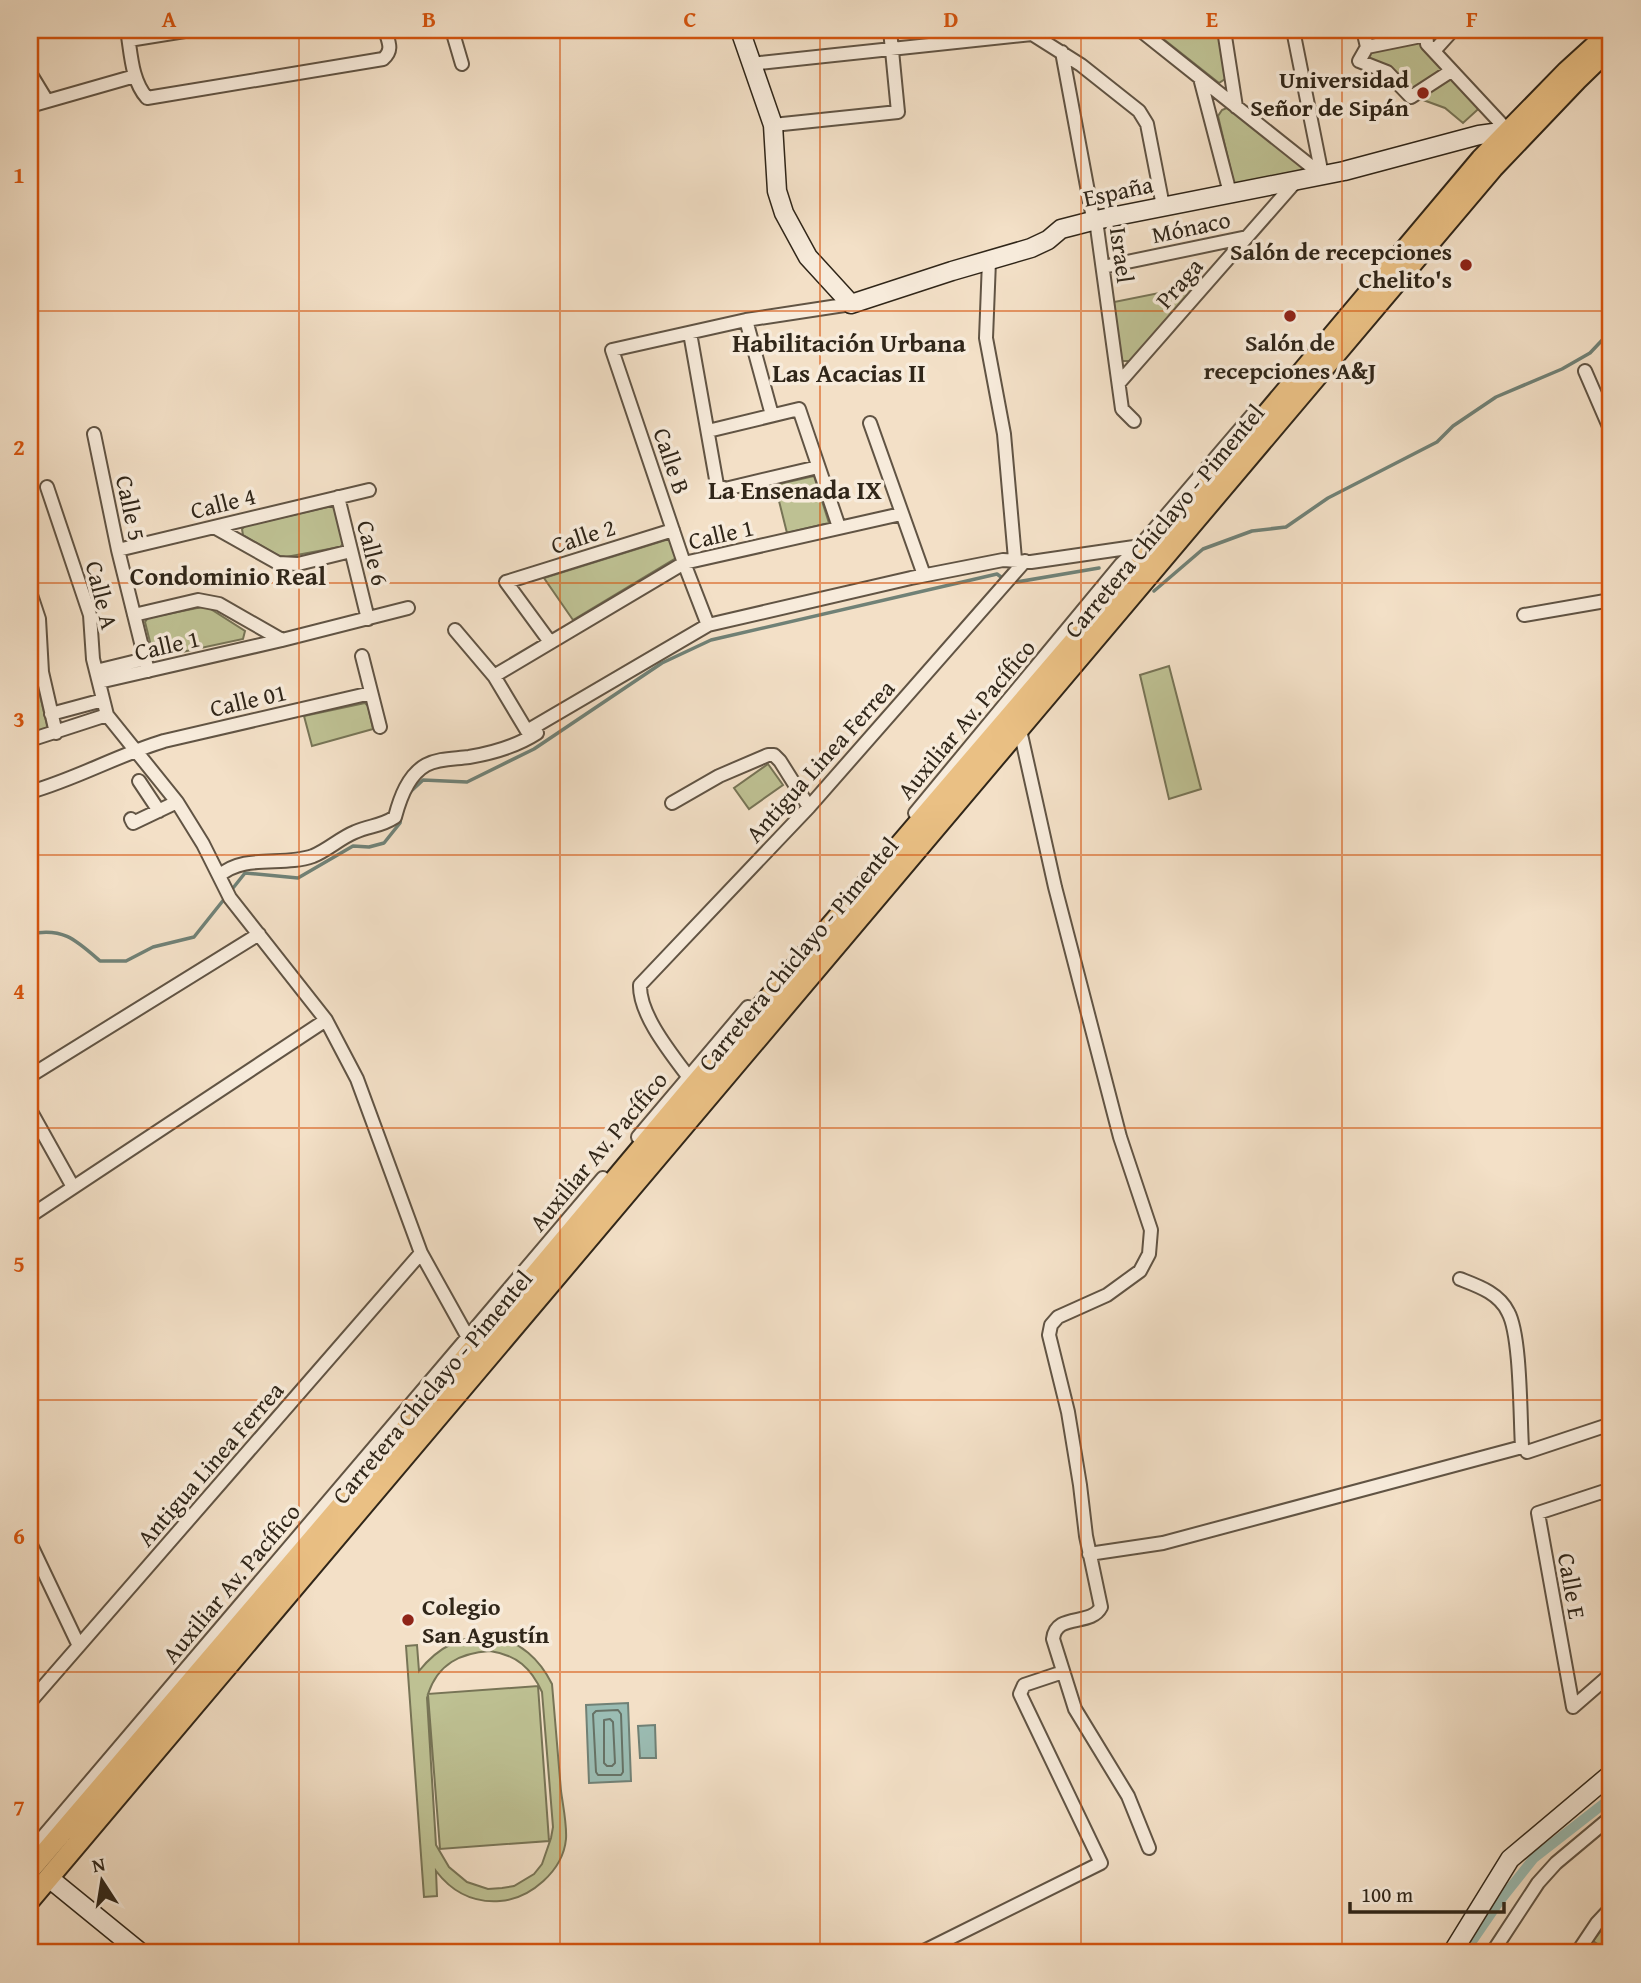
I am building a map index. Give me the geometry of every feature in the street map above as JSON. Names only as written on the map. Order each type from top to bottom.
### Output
[{"type":"main road","name":"Carretera Chiclayo - Pimentel","points":[[30,1870],[364,1492],[471,1342],[691,1081],[1014,724],[1149,545],[1325,346],[1481,159],[1567,71],[1611,31]]},
{"type":"main road","name":"Carretera Chiclayo - Pimentel","points":[[30,1900],[364,1492],[1014,724],[1493,169],[1611,47]]},
{"type":"main road","points":[[1254,413],[1325,346]]},
{"type":"street","points":[[191,30],[128,35],[135,76],[147,98],[383,59],[390,49],[385,30]]},
{"type":"street","points":[[452,30],[462,64]]},
{"type":"street","points":[[740,30],[773,125],[777,191],[784,213],[808,257],[851,304]]},
{"type":"street","points":[[773,125],[898,112],[890,30]]},
{"type":"street","points":[[1140,30],[1322,175]]},
{"type":"street","points":[[1224,30],[1236,107]]},
{"type":"street","points":[[1293,30],[1322,175]]},
{"type":"street","points":[[1363,30],[1367,47],[1359,61],[1387,72],[1411,97],[1451,71]]},
{"type":"street","points":[[1381,30],[1384,44]]},
{"type":"street","points":[[1434,51],[1453,30]]},
{"type":"street","points":[[1367,47],[1426,33],[1427,44],[1508,131]]},
{"type":"street","points":[[751,64],[1032,34],[1062,52],[1139,111],[1147,124],[1163,206]]},
{"type":"street","name":"Israel","points":[[1062,52],[1092,213],[1096,220],[1122,409],[1134,421]]},
{"type":"street","points":[[30,73],[47,101]]},
{"type":"street","points":[[30,106],[135,76]]},
{"type":"street","points":[[1200,78],[1230,193]]},
{"type":"street","name":"España","points":[[612,350],[746,320],[851,304],[1031,248],[1048,240],[1061,229],[1322,175],[1479,135],[1508,131]]},
{"type":"street","name":"Praga","points":[[1119,383],[1297,180]]},
{"type":"street","name":"Mónaco","points":[[1103,267],[1247,237]]},
{"type":"street","points":[[989,261],[986,338],[1004,434],[1020,560]]},
{"type":"street","points":[[746,320],[772,415]]},
{"type":"street","points":[[690,333],[717,485],[721,489],[818,467]]},
{"type":"street","name":"Calle B","points":[[612,350],[684,563],[708,625]]},
{"type":"street","points":[[1585,370],[1611,431]]},
{"type":"street","points":[[708,431],[799,409],[839,527]]},
{"type":"street","name":"Auxiliar Av. Pacífico","points":[[691,1081],[1121,564],[1149,545],[1254,413]]},
{"type":"street","points":[[870,423],[924,575]]},
{"type":"street","name":"Calle 5","points":[[94,434],[146,665]]},
{"type":"street","name":"Calle A","points":[[47,487],[90,615],[97,677],[107,715]]},
{"type":"street","name":"Calle 4","points":[[118,550],[369,490]]},
{"type":"street","name":"Calle 6","points":[[338,497],[368,619]]},
{"type":"street","name":"Calle 1","points":[[494,676],[684,563],[901,514]]},
{"type":"street","points":[[214,527],[278,563],[298,564],[351,551]]},
{"type":"street","name":"Calle 2","points":[[550,642],[506,582],[673,530]]},
{"type":"street","points":[[455,631],[494,676],[527,731],[708,625],[924,575],[1003,560],[1149,545]]},
{"type":"street","name":"Antigua Linea Ferrea","points":[[691,1081],[643,1005],[640,985],[809,807],[1020,560]]},
{"type":"street","points":[[30,592],[39,619],[41,672],[56,733]]},
{"type":"street","points":[[134,615],[198,600],[219,604],[282,640]]},
{"type":"street","points":[[1524,615],[1611,600]]},
{"type":"street","name":"Calle 1","points":[[97,677],[146,665],[282,640],[408,608]]},
{"type":"street","points":[[362,656],[380,727]]},
{"type":"street","name":"Calle 01","points":[[30,792],[64,781],[134,750],[371,693]]},
{"type":"street","points":[[51,714],[103,700]]},
{"type":"street","points":[[30,740],[107,715],[177,802],[204,844],[230,898],[326,1020],[357,1079],[422,1253],[471,1342]]},
{"type":"street","points":[[1014,724],[1120,1137],[1151,1230],[1149,1254],[1140,1271],[1107,1295],[1058,1317],[1050,1330],[1068,1412],[1089,1554],[1101,1607],[1096,1613],[1059,1625],[1054,1631],[1053,1639],[1080,1719],[1117,1775],[1149,1848]]},
{"type":"street","points":[[221,880],[226,869],[252,862],[297,860],[314,856],[357,831],[383,824],[395,817],[401,798],[424,766],[505,748],[522,743],[537,733]]},
{"type":"street","points":[[672,803],[719,776],[768,755],[774,755],[809,807]]},
{"type":"street","points":[[139,781],[159,811]]},
{"type":"street","points":[[131,819],[133,823],[177,802]]},
{"type":"street","points":[[30,1076],[259,934]]},
{"type":"street","points":[[30,1216],[326,1020]]},
{"type":"street","points":[[30,1111],[73,1187]]},
{"type":"street","name":"Antigua Linea Ferrea","points":[[30,1702],[422,1253]]},
{"type":"street","points":[[1089,1554],[1163,1543],[1522,1447],[1515,1332],[1508,1311],[1485,1288],[1460,1279]]},
{"type":"street","name":"Auxiliar Av. Pacífico","points":[[30,1852],[471,1342]]},
{"type":"street","points":[[1527,1452],[1611,1424]]},
{"type":"street","points":[[1609,1490],[1611,1509]]},
{"type":"street","name":"Calle E","points":[[1609,1490],[1538,1513],[1573,1707],[1611,1674]]},
{"type":"street","points":[[30,1543],[79,1646]]},
{"type":"street","points":[[920,1953],[1101,1863],[1020,1694],[1024,1685],[1063,1672]]},
{"type":"street","points":[[1452,1953],[1510,1859],[1611,1774]]},
{"type":"street","points":[[1492,1953],[1538,1884],[1556,1863],[1611,1817]]},
{"type":"street","points":[[49,1878],[141,1953]]},
{"type":"street","points":[[1577,1953],[1597,1923],[1611,1908]]},
{"type":"green space","points":[[1152,30],[1220,30],[1228,77],[1219,83]]},
{"type":"green space","points":[[1358,30],[1450,30],[1438,43],[1428,33],[1362,46]]},
{"type":"green space","points":[[1427,37],[1486,102],[1463,123],[1445,108],[1415,97],[1363,58],[1362,51]]},
{"type":"green space","points":[[1229,107],[1302,167],[1301,173],[1234,184],[1218,116],[1222,110]]},
{"type":"green space","points":[[1199,285],[1134,361],[1120,361],[1114,302]]},
{"type":"green space","points":[[814,476],[829,523],[787,533],[775,485]]},
{"type":"green space","points":[[332,506],[336,510],[344,543],[340,547],[286,557],[279,556],[243,535],[242,529],[245,526]]},
{"type":"green space","points":[[669,539],[676,558],[573,620],[544,578]]},
{"type":"green space","points":[[202,607],[209,608],[245,631],[243,639],[154,658],[145,622],[148,618]]},
{"type":"green space","points":[[1169,666],[1201,789],[1169,799],[1140,675]]},
{"type":"green space","points":[[30,669],[34,670],[47,725],[46,729],[30,735]]},
{"type":"green space","points":[[365,703],[373,729],[312,746],[304,716]]},
{"type":"green space","points":[[768,764],[783,785],[749,809],[734,788]]},
{"type":"green space","points":[[493,1635],[521,1647],[541,1666],[552,1684],[566,1827],[564,1851],[552,1872],[543,1881],[523,1895],[511,1899],[490,1901],[464,1895],[449,1885],[436,1871],[437,1896],[424,1897],[406,1646],[417,1645],[419,1671],[435,1655],[452,1644]],"holes":[[[479,1652],[500,1653],[522,1664],[533,1676],[542,1692],[553,1827],[551,1838],[542,1864],[534,1874],[514,1886],[488,1889],[467,1882],[449,1867],[436,1845],[427,1698],[428,1695],[440,1849],[549,1841],[538,1686],[428,1694],[438,1675],[452,1662]]]},
{"type":"green space","points":[[1611,1918],[1611,1953],[1593,1941]]},
{"type":"water","points":[[628,1703],[631,1781],[589,1783],[586,1705]]},
{"type":"water","points":[[655,1725],[656,1758],[640,1758],[638,1726]]},
{"type":"waterway","points":[[1154,591],[1203,549],[1252,531],[1286,527],[1328,498],[1437,442],[1453,426],[1496,397],[1562,369],[1590,353],[1607,335],[1611,297]]},
{"type":"waterway","points":[[1011,583],[1099,568]]},
{"type":"waterway","points":[[408,794],[423,780],[467,782],[534,749],[662,663],[711,640],[997,574],[1005,580]]},
{"type":"waterway","points":[[30,934],[60,934],[76,941],[100,961],[126,961],[153,947],[194,937],[245,873],[298,878],[353,846],[369,847],[384,843],[400,823],[401,816]]},
{"type":"waterway","points":[[1464,1953],[1534,1858],[1611,1798]]},
{"type":"place","name":"Universidad Señor de Sipán","points":[[1423,93]]},
{"type":"place","name":"Salón de recepciones Chelito's","points":[[1466,265]]},
{"type":"place","name":"Salón de recepciones A&J","points":[[1290,316]]},
{"type":"place","name":"Colegio San Agustín","points":[[408,1620]]},
{"type":"district","name":"Habilitación Urbana Las Acacias II","points":[[849,357]]},
{"type":"district","name":"La Ensenada IX","points":[[795,489]]},
{"type":"district","name":"Condominio Real","points":[[228,575]]}]
